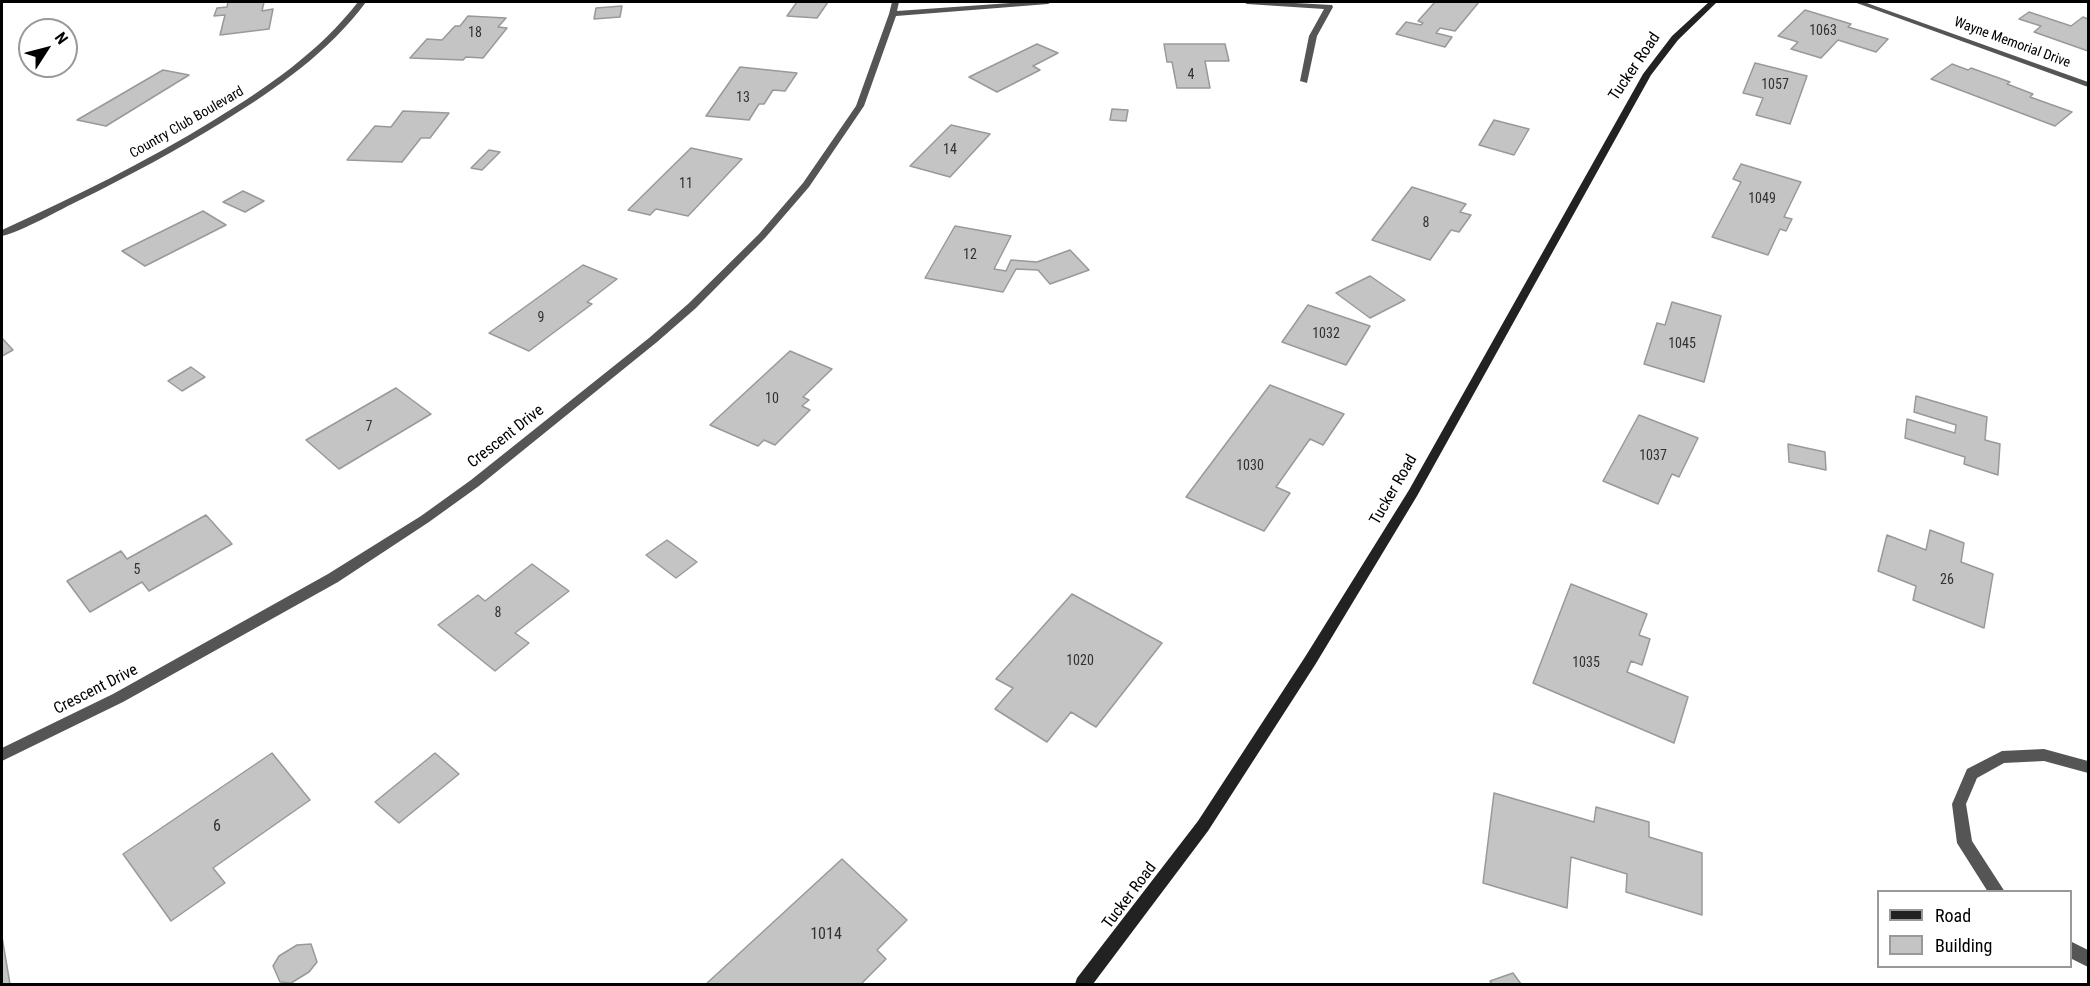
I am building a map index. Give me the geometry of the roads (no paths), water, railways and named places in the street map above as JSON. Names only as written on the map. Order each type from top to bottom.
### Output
[{"type":"main road","name":"Tucker Road","points":[[1083,984],[1203,826],[1258,742],[1413,493],[1633,98],[1675,38],[1713,2]]},
{"type":"street","name":"Country Club Boulevard","points":[[2,233],[144,164],[247,103],[281,81],[325,44],[362,2]]},
{"type":"street","name":"Crescent Drive","points":[[2,755],[118,698],[333,578],[466,489],[619,369],[729,270],[812,177],[860,106],[893,14],[895,2]]},
{"type":"street","points":[[893,14],[1048,2]]},
{"type":"street","points":[[1247,2],[1332,4],[1313,36],[1304,81]]},
{"type":"street","name":"Wayne Memorial Drive","points":[[1858,2],[2088,85]]},
{"type":"street","points":[[1997,890],[1965,843],[1959,804],[1972,774],[2002,757],[2044,755],[2088,767]]},
{"type":"street","points":[[2072,950],[2088,959]]}]
